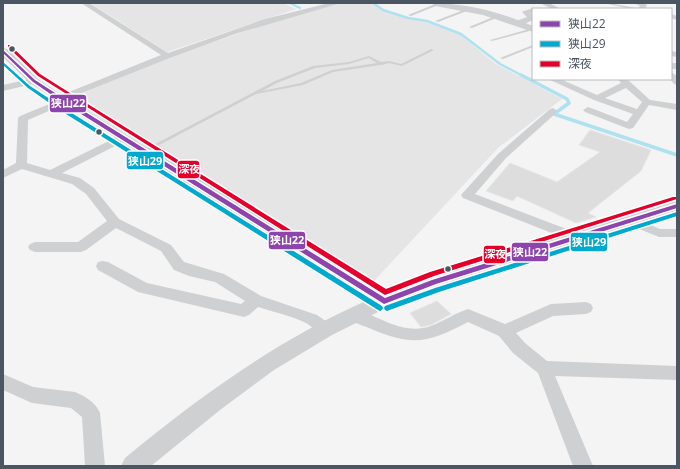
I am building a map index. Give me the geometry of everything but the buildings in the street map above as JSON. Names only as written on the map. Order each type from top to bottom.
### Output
[{"type":"street","points":[[84,3],[167,56]]},
{"type":"street","points":[[21,165],[22,118],[167,56],[304,10],[338,3]]},
{"type":"street","points":[[437,3],[499,16],[532,29]]},
{"type":"street","points":[[637,3],[644,5],[641,8]]},
{"type":"street","points":[[544,4],[555,8]]},
{"type":"street","points":[[519,23],[532,18],[526,12],[532,10]]},
{"type":"street","points":[[3,51],[34,81],[384,301]]},
{"type":"street","points":[[554,80],[596,98],[640,114]]},
{"type":"street","points":[[566,86],[575,80]]},
{"type":"street","points":[[3,88],[34,81]]},
{"type":"street","points":[[596,98],[624,82],[648,102],[677,107]]},
{"type":"street","points":[[588,110],[629,126],[648,102]]},
{"type":"street","points":[[553,111],[502,156],[467,195],[577,238]]},
{"type":"street","points":[[51,174],[123,138]]},
{"type":"street","points":[[3,175],[21,165],[76,181],[90,191],[115,222],[166,248],[179,266],[194,272],[219,278],[256,300],[312,319],[325,329]]},
{"type":"street","points":[[133,466],[175,431],[234,386],[279,356],[354,314],[434,282],[677,206]]},
{"type":"street","points":[[631,221],[659,233],[677,233]]},
{"type":"street","points":[[35,246],[81,247],[115,222]]},
{"type":"street","points":[[103,266],[143,288],[244,311],[256,300]]},
{"type":"street","points":[[505,331],[551,310],[586,308]]},
{"type":"street","points":[[354,314],[378,326],[412,335],[427,334],[468,315],[505,331],[518,348],[544,368],[583,466]]},
{"type":"street","points":[[544,368],[677,373]]},
{"type":"street","points":[[3,382],[32,395],[75,400],[90,413],[95,466]]},
{"type":"lane","points":[[410,15],[437,3]]},
{"type":"lane","points":[[604,3],[634,8]]},
{"type":"lane","points":[[437,21],[470,9]]},
{"type":"lane","points":[[471,27],[499,16]]},
{"type":"lane","points":[[492,40],[532,29]]},
{"type":"lane","points":[[502,58],[532,46]]},
{"type":"lane","points":[[253,94],[302,84],[332,71],[389,62],[401,65],[432,50]]},
{"type":"lane","points":[[144,151],[276,82],[314,67],[349,63],[370,57],[382,64]]},
{"type":"shaded area","points":[[90,3],[283,3],[296,9],[167,52]]},
{"type":"shaded area","points":[[344,3],[370,3],[381,10],[408,19],[425,22],[459,34],[496,64],[562,99],[498,148],[373,282],[68,99],[170,57],[304,11]]},
{"type":"waterway","points":[[290,3],[300,8]]},
{"type":"waterway","points":[[373,3],[383,10],[408,18],[427,21],[461,34],[500,64],[523,76]]},
{"type":"waterway","points":[[521,75],[567,99],[569,103],[554,114],[677,155]]},
{"type":"transit line","name":"深夜","points":[[9,46],[39,75],[68,94],[385,292],[432,274],[675,198]]},
{"type":"transit line","name":"狭山22","points":[[3,51],[34,81],[64,101],[384,301]]},
{"type":"transit line","name":"狭山29","points":[[3,63],[29,87],[60,108],[380,308]]},
{"type":"transit line","name":"狭山22","points":[[384,301],[434,282],[677,206]]},
{"type":"transit line","name":"狭山29","points":[[387,308],[437,290],[677,214]]}]
